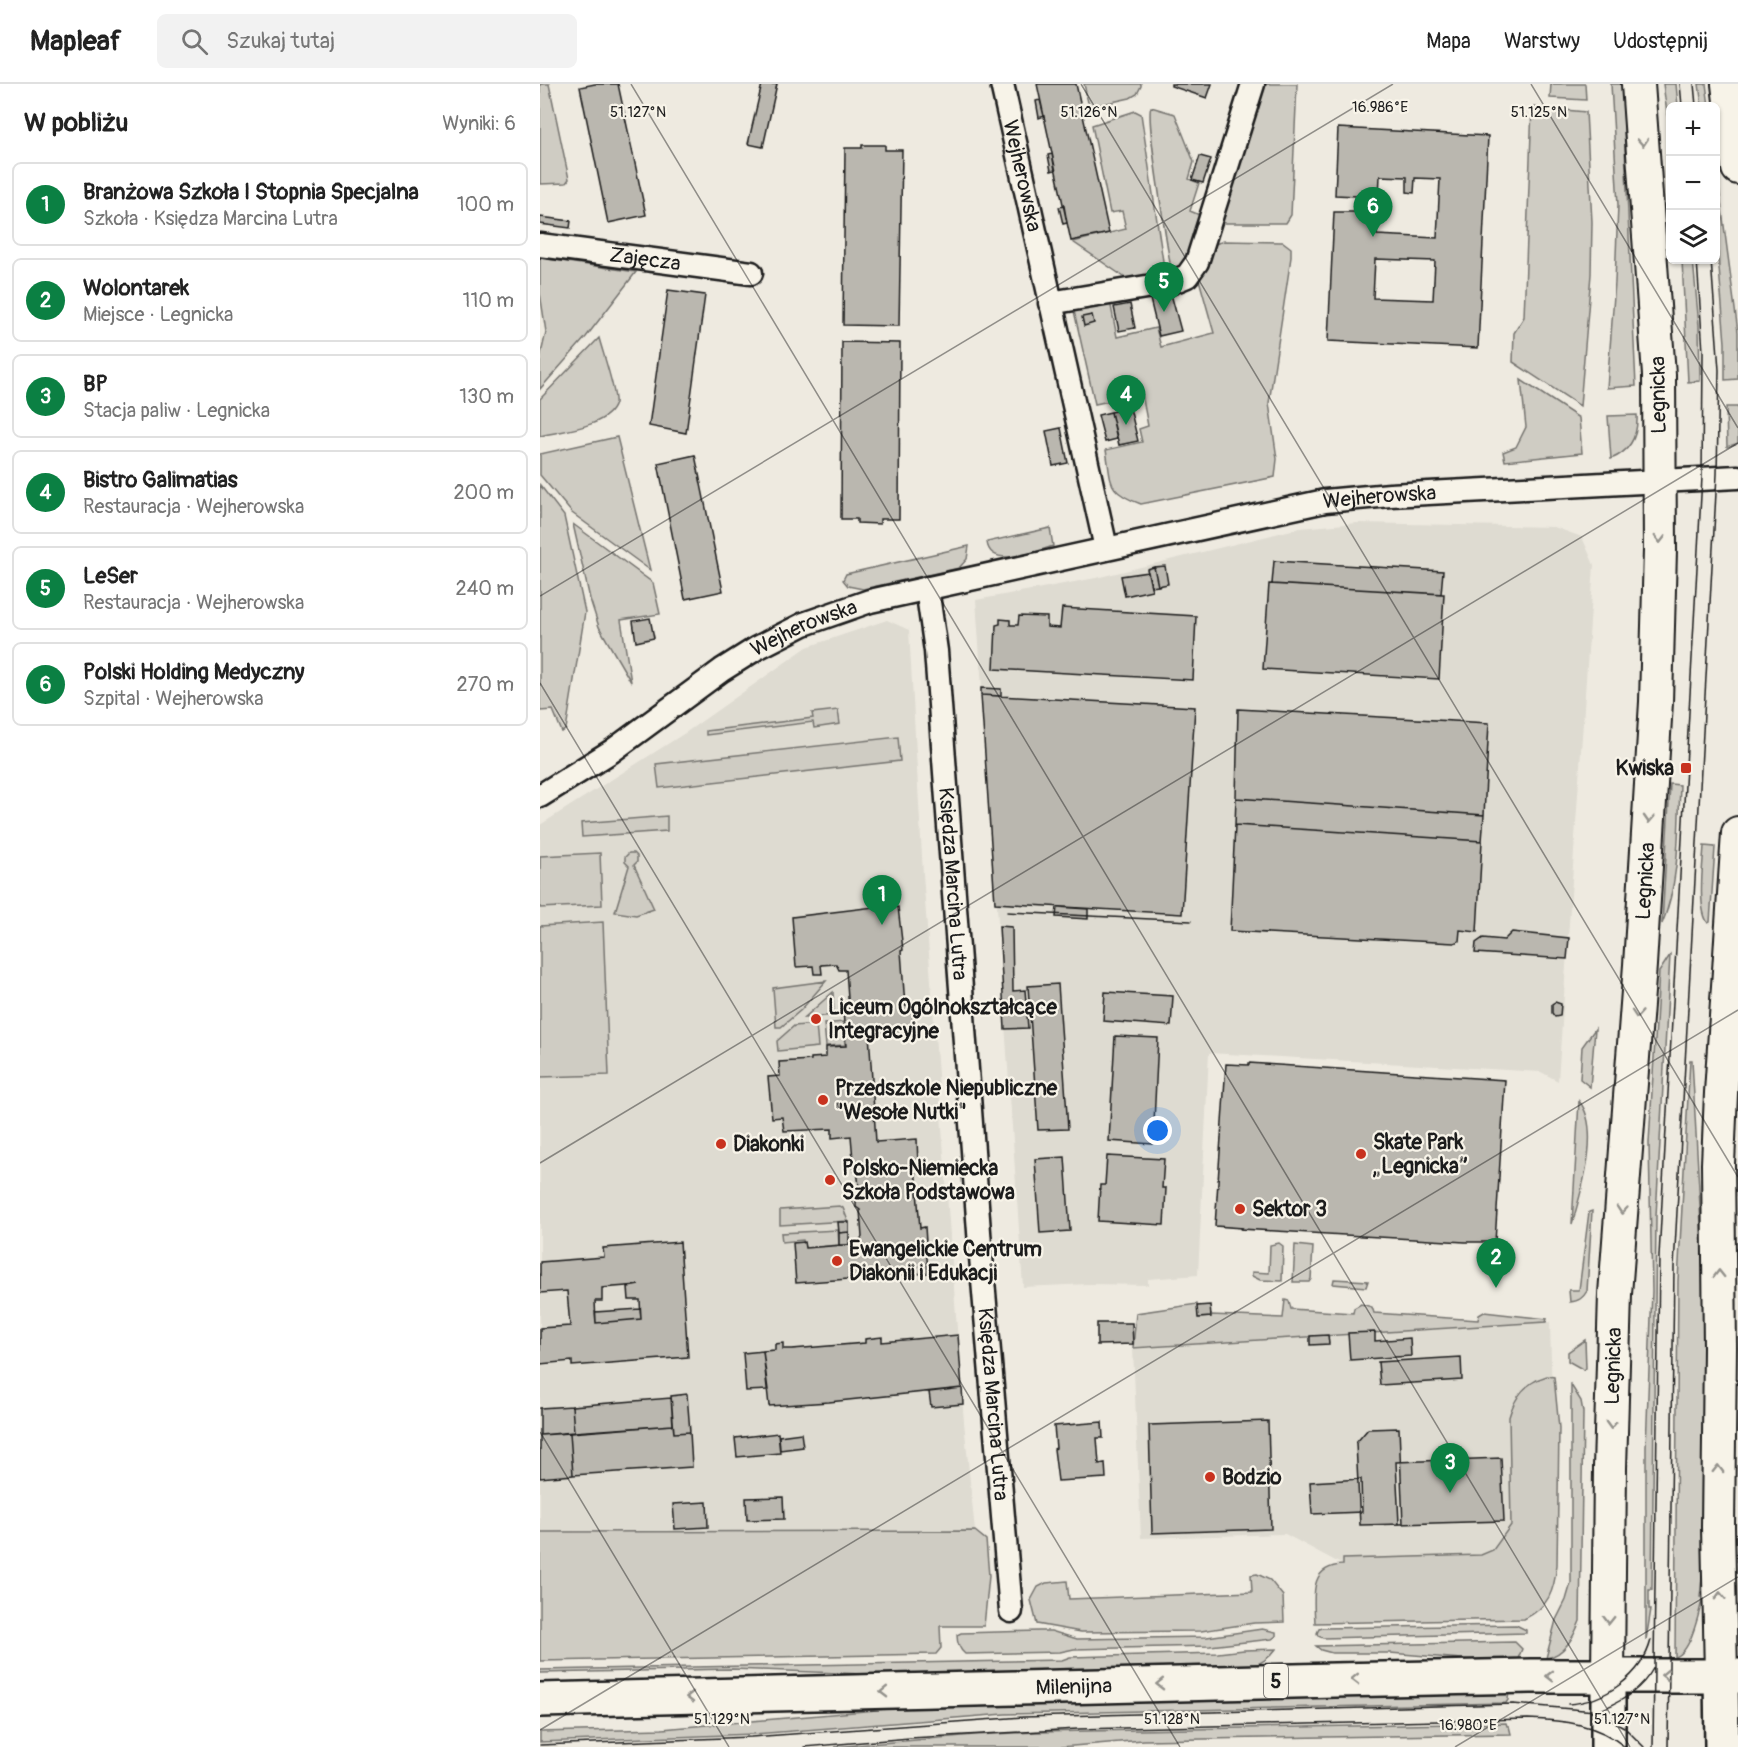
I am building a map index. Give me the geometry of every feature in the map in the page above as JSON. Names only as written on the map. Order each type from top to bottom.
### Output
[{"type":"main road","name":"Legnicka","points":[[1608,1676],[1610,1468],[1615,1294],[1638,1001],[1655,714],[1660,550],[1659,375],[1638,84]]},
{"type":"main road","points":[[1728,84],[1738,168]]},
{"type":"main road","points":[[1722,1747],[1730,1676],[1718,1527],[1720,1348],[1718,1164],[1738,833]]},
{"type":"main road","points":[[1718,1527],[1738,1576]]},
{"type":"main road","points":[[1608,1676],[1608,1747]]},
{"type":"main road","name":"5","points":[[1608,1676],[1730,1676]]},
{"type":"main road","name":"Milenijna","points":[[540,1700],[1020,1687],[1608,1676]]},
{"type":"street","name":"Wejherowska","points":[[1002,84],[1106,549]]},
{"type":"street","points":[[1050,303],[1170,283],[1187,276],[1197,262],[1253,84]]},
{"type":"street","name":"Zajęcza","points":[[540,244],[752,273]]},
{"type":"street","name":"Wejherowska","points":[[540,796],[612,751],[722,670],[757,648],[804,624],[870,601],[1324,501],[1390,495],[1738,477]]},
{"type":"street","name":"Księdza Marcina Lutra","points":[[927,588],[936,651],[981,1257],[1011,1611]]},
{"type":"shaded area","points":[[540,84],[549,84],[569,179],[566,183],[540,184]]},
{"type":"shaded area","points":[[1084,84],[1141,84],[1141,86],[1137,94],[1130,98],[1089,107]]},
{"type":"shaded area","points":[[1262,84],[1297,84],[1291,215],[1286,223],[1225,223],[1219,219]]},
{"type":"shaded area","points":[[1551,84],[1585,84],[1586,100],[1550,98]]},
{"type":"shaded area","points":[[1611,84],[1622,84],[1636,386],[1607,388],[1618,205]]},
{"type":"shaded area","points":[[1663,84],[1676,84],[1678,102],[1666,102],[1666,105]]},
{"type":"shaded area","points":[[1699,84],[1706,84],[1708,102],[1701,102]]},
{"type":"shaded area","points":[[1151,107],[1175,114],[1194,162],[1189,179],[1199,183],[1190,211],[1202,216],[1186,266],[1175,273],[1171,270],[1158,184],[1151,134]]},
{"type":"shaded area","points":[[1532,107],[1586,112],[1592,222],[1591,274],[1580,406],[1513,362],[1514,333],[1524,317]]},
{"type":"shaded area","points":[[1135,111],[1141,114],[1164,275],[1130,281],[1073,242],[1126,229],[1122,211],[1110,213],[1092,125]]},
{"type":"shaded area","points":[[1720,195],[1738,332],[1738,379],[1725,380],[1725,343],[1719,264]]},
{"type":"shaded area","points":[[1224,241],[1283,242],[1291,248],[1269,403],[1277,459],[1275,477],[1141,504],[1116,490],[1110,479],[1106,450],[1142,442],[1139,429],[1148,426],[1142,394],[1095,404],[1074,311],[1078,305],[1110,301],[1117,337],[1156,328],[1161,347],[1214,333],[1198,276],[1208,252],[1215,244]]},
{"type":"shaded area","points":[[540,258],[636,272],[586,337],[540,389],[540,358],[546,332],[540,293]]},
{"type":"shaded area","points":[[1682,264],[1693,264],[1699,326],[1700,381],[1688,382]]},
{"type":"shaded area","points":[[599,338],[615,398],[611,411],[604,418],[583,427],[540,436],[540,399]]},
{"type":"shaded area","points":[[1521,380],[1579,418],[1582,453],[1505,461],[1503,452],[1516,447],[1526,427]]},
{"type":"shaded area","points":[[1726,407],[1738,407],[1738,443],[1727,447]]},
{"type":"shaded area","points":[[1637,415],[1632,442],[1624,452],[1611,459],[1608,416]]},
{"type":"shaded area","points":[[617,437],[650,570],[572,513],[540,475],[540,454]]},
{"type":"shaded area","points":[[540,485],[564,516],[585,612],[566,729],[562,732],[553,710],[540,711]]},
{"type":"shaded area","points":[[1357,523],[1554,527],[1582,537],[1594,565],[1558,1081],[1541,1072],[1209,1053],[1198,1275],[1148,1279],[1148,1285],[1089,1284],[1023,1287],[976,600],[1096,578],[1300,528]]},
{"type":"shaded area","points":[[573,524],[653,583],[660,614],[621,620],[631,682],[599,627],[590,599]]},
{"type":"shaded area","points":[[1050,528],[1053,546],[1026,554],[1005,557],[996,555],[990,550],[987,542]]},
{"type":"shaded area","points":[[969,546],[967,559],[959,568],[863,589],[848,586],[843,580],[846,574]]},
{"type":"shaded area","points":[[887,620],[909,630],[923,874],[964,1422],[975,1531],[540,1532],[540,825],[685,733],[807,647]]},
{"type":"shaded area","points":[[838,710],[840,724],[814,728],[813,722],[706,735],[706,731],[813,718],[812,713]]},
{"type":"shaded area","points":[[898,737],[900,761],[659,788],[656,764]]},
{"type":"shaded area","points":[[1670,784],[1680,785],[1678,838],[1672,891],[1662,924]]},
{"type":"shaded area","points":[[667,816],[667,831],[582,837],[581,823]]},
{"type":"shaded area","points":[[1704,846],[1715,847],[1710,922],[1708,923],[1702,897]]},
{"type":"shaded area","points":[[600,853],[602,905],[540,908],[540,856]]},
{"type":"shaded area","points":[[629,853],[637,856],[637,862],[634,865],[654,909],[636,915],[615,912],[629,866],[625,862],[625,857]]},
{"type":"shaded area","points":[[603,922],[609,1075],[540,1077],[540,926]]},
{"type":"shaded area","points":[[1670,955],[1656,1216],[1652,1590],[1649,1590],[1649,1609],[1651,1609],[1646,1640],[1646,1447],[1652,1291],[1649,1143],[1659,972]]},
{"type":"shaded area","points":[[826,981],[801,1010],[781,1027],[776,1027],[773,988]]},
{"type":"shaded area","points":[[833,992],[834,1015],[804,1018]]},
{"type":"shaded area","points":[[843,1022],[845,1045],[826,1046],[824,1024]]},
{"type":"shaded area","points":[[816,1024],[818,1047],[778,1051],[777,1041],[794,1026]]},
{"type":"shaded area","points":[[1595,1029],[1590,1087],[1580,1079],[1582,1047]]},
{"type":"shaded area","points":[[1690,1060],[1692,1060],[1703,1262],[1703,1567],[1700,1597],[1703,1597],[1690,1640],[1681,1654],[1675,1657],[1678,1281]]},
{"type":"shaded area","points":[[1579,1101],[1586,1113],[1589,1144],[1588,1161],[1572,1224]]},
{"type":"shaded area","points":[[840,1206],[848,1221],[780,1225],[780,1210]]},
{"type":"shaded area","points":[[1592,1211],[1587,1291],[1580,1299],[1570,1302],[1569,1290],[1579,1290],[1589,1212]]},
{"type":"shaded area","points":[[838,1230],[839,1245],[805,1248],[803,1240],[782,1242],[781,1233]]},
{"type":"shaded area","points":[[1279,1243],[1283,1246],[1282,1281],[1260,1280],[1252,1276],[1252,1272],[1269,1273],[1270,1245]]},
{"type":"shaded area","points":[[1295,1245],[1313,1247],[1309,1282],[1293,1282]]},
{"type":"shaded area","points":[[1334,1279],[1368,1281],[1366,1287],[1333,1284]]},
{"type":"shaded area","points":[[1285,1300],[1289,1301],[1291,1309],[1353,1313],[1354,1308],[1361,1304],[1372,1307],[1374,1313],[1478,1320],[1479,1315],[1484,1312],[1547,1319],[1546,1322],[1133,1348],[1136,1313],[1197,1304],[1199,1318],[1211,1315],[1283,1318]]},
{"type":"shaded area","points":[[1550,1322],[1555,1518],[1507,1558],[1343,1565],[1285,1534],[1141,1538],[1133,1348]]},
{"type":"shaded area","points":[[1585,1340],[1586,1368],[1584,1370],[1568,1361],[1568,1352]]},
{"type":"shaded area","points":[[1547,1376],[1554,1377],[1559,1428],[1557,1565],[1552,1590],[1545,1603],[1524,1619],[1315,1623],[1314,1593],[1318,1577],[1332,1567],[1343,1565],[1343,1559],[1481,1555],[1493,1550],[1511,1525],[1509,1417],[1522,1391],[1533,1382]]},
{"type":"shaded area","points":[[1571,1385],[1581,1401],[1583,1412],[1580,1621],[1572,1639],[1564,1649],[1546,1658],[1556,1620],[1571,1583]]},
{"type":"shaded area","points":[[975,1531],[986,1540],[989,1576],[984,1626],[940,1626],[941,1648],[936,1654],[540,1661],[540,1532]]},
{"type":"shaded area","points":[[1257,1574],[1270,1580],[1283,1596],[1284,1622],[1254,1623],[1201,1631],[1081,1632],[1037,1624],[1031,1600],[1038,1587],[1046,1583],[1067,1581],[1069,1599],[1252,1592],[1251,1575]]},
{"type":"shaded area","points":[[1516,1625],[1526,1630],[1526,1633],[1323,1638],[1317,1633],[1323,1628]]},
{"type":"shaded area","points":[[1262,1629],[1276,1632],[1276,1636],[1272,1639],[1210,1646],[965,1654],[957,1641],[957,1635],[961,1633],[1051,1631],[1077,1639],[1207,1637]]},
{"type":"shaded area","points":[[1515,1642],[1522,1649],[1517,1661],[1498,1662],[1390,1653],[1332,1653],[1316,1646]]},
{"type":"shaded area","points":[[1276,1649],[1267,1658],[1249,1668],[890,1675],[732,1669],[540,1673],[540,1670],[1062,1660],[1070,1657]]},
{"type":"shaded area","points":[[1509,1690],[1506,1703],[1005,1714],[754,1734],[540,1742],[540,1732],[662,1729],[967,1702]]},
{"type":"shaded area","points":[[1506,1723],[1511,1734],[1143,1740],[1061,1747],[835,1747],[1038,1732]]},
{"type":"building","points":[[595,84],[618,84],[646,215],[608,223],[580,87]]},
{"type":"building","points":[[762,84],[777,84],[763,147],[748,144]]},
{"type":"building","points":[[1037,84],[1076,84],[1109,233],[1071,241]]},
{"type":"building","points":[[1171,84],[1212,84],[1207,98],[1171,86]]},
{"type":"building","points":[[1040,100],[1044,116],[1039,118],[1036,101]]},
{"type":"building","points":[[1338,128],[1488,136],[1478,348],[1328,341],[1334,212],[1355,212],[1356,196],[1335,195]],"holes":[[[1380,176],[1407,177],[1407,192],[1414,193],[1415,178],[1440,179],[1437,238],[1377,235]],[[1375,259],[1435,261],[1433,300],[1373,298]]]},
{"type":"building","points":[[862,145],[885,145],[885,150],[902,150],[899,326],[843,325],[845,148],[862,148]]},
{"type":"building","points":[[1052,154],[1055,170],[1051,171],[1048,155]]},
{"type":"building","points":[[1200,156],[1211,159],[1203,183],[1192,180]]},
{"type":"building","points":[[1064,206],[1067,223],[1063,224],[1059,207]]},
{"type":"building","points":[[540,217],[571,221],[570,228],[540,224]]},
{"type":"building","points":[[668,290],[705,295],[686,433],[649,426]]},
{"type":"building","points":[[1171,294],[1181,331],[1159,336],[1150,299]]},
{"type":"building","points":[[1130,304],[1135,328],[1119,331],[1114,307]]},
{"type":"building","points":[[1092,315],[1094,323],[1084,326],[1082,317]]},
{"type":"building","points":[[842,342],[900,343],[899,519],[880,519],[880,524],[857,523],[857,519],[841,519]]},
{"type":"building","points":[[1130,408],[1138,441],[1119,445],[1111,412]]},
{"type":"building","points":[[1111,412],[1117,439],[1105,442],[1098,415]]},
{"type":"building","points":[[1061,428],[1068,463],[1053,466],[1046,431]]},
{"type":"building","points":[[695,455],[723,591],[685,599],[658,463]]},
{"type":"building","points":[[1274,561],[1443,571],[1441,594],[1272,584]]},
{"type":"building","points":[[1165,566],[1168,584],[1158,586],[1154,567]]},
{"type":"building","points":[[1154,567],[1158,586],[1151,587],[1147,569]]},
{"type":"building","points":[[1148,572],[1152,590],[1125,596],[1121,576]]},
{"type":"building","points":[[1269,584],[1444,594],[1439,679],[1263,669]]},
{"type":"building","points":[[1062,608],[1196,616],[1193,680],[994,669],[996,625],[1000,624],[1000,619],[1010,620],[1010,625],[1018,625],[1019,616],[1047,617],[1047,627],[1060,628]]},
{"type":"building","points":[[650,618],[654,638],[636,642],[633,621]]},
{"type":"building","points":[[981,688],[1001,689],[1001,696],[981,695]]},
{"type":"building","points":[[981,695],[1195,707],[1182,914],[995,903]]},
{"type":"building","points":[[1238,709],[1489,723],[1484,815],[1236,798]]},
{"type":"building","points":[[1236,798],[1484,815],[1482,841],[1235,825]]},
{"type":"building","points":[[1235,825],[1482,841],[1477,932],[1460,930],[1459,941],[1454,943],[1230,931]]},
{"type":"building","points":[[874,907],[875,909],[898,907],[903,950],[901,951],[905,1006],[913,1006],[913,1030],[869,1033],[876,1142],[917,1139],[918,1165],[915,1166],[920,1228],[925,1227],[928,1273],[796,1283],[793,1243],[804,1242],[805,1248],[857,1244],[862,1237],[860,1210],[856,1207],[856,1196],[860,1193],[857,1171],[854,1171],[851,1136],[832,1138],[832,1129],[784,1131],[782,1117],[772,1118],[768,1077],[780,1076],[779,1062],[826,1057],[826,1047],[846,1046],[843,1011],[849,1011],[846,970],[839,970],[836,964],[821,965],[822,974],[814,974],[813,966],[796,967],[792,917]]},
{"type":"building","points":[[1057,907],[1088,909],[1088,919],[1056,917]]},
{"type":"building","points":[[999,926],[1012,927],[1013,991],[1025,990],[1028,1028],[1005,1029]]},
{"type":"building","points":[[1512,932],[1569,938],[1567,959],[1475,953],[1476,943],[1483,938],[1504,940]]},
{"type":"building","points":[[1058,984],[1068,1129],[1038,1130],[1028,986]]},
{"type":"building","points":[[1105,992],[1173,996],[1171,1026],[1103,1021]]},
{"type":"building","points":[[1555,1002],[1561,1004],[1560,1016],[1555,1017],[1552,1013],[1552,1004]]},
{"type":"building","points":[[1115,1036],[1158,1038],[1153,1144],[1109,1141]]},
{"type":"building","points":[[1249,1063],[1505,1080],[1495,1242],[1215,1226],[1226,1064],[1249,1065]]},
{"type":"building","points":[[1107,1156],[1164,1159],[1162,1188],[1166,1188],[1164,1225],[1098,1221],[1100,1185],[1105,1185]]},
{"type":"building","points":[[1065,1157],[1070,1231],[1040,1233],[1035,1159]]},
{"type":"building","points":[[838,1222],[849,1222],[849,1232],[839,1233]]},
{"type":"building","points":[[849,1232],[849,1245],[839,1245],[839,1233]]},
{"type":"building","points":[[680,1242],[688,1357],[572,1366],[572,1361],[540,1364],[540,1328],[570,1326],[567,1291],[540,1293],[540,1262],[604,1257],[603,1248]],"holes":[[[639,1285],[628,1287],[629,1300],[640,1300],[641,1319],[596,1323],[595,1301],[602,1301],[602,1288]]]},
{"type":"building","points":[[1210,1305],[1211,1317],[1198,1318],[1197,1306]]},
{"type":"building","points":[[640,1309],[641,1319],[596,1323],[595,1312]]},
{"type":"building","points":[[1097,1323],[1132,1323],[1133,1344],[1097,1345]]},
{"type":"building","points":[[1375,1332],[1375,1341],[1410,1338],[1411,1356],[1350,1360],[1348,1333]]},
{"type":"building","points":[[958,1335],[962,1388],[769,1406],[763,1351],[775,1350],[775,1344],[783,1343],[783,1349],[792,1349],[865,1343],[865,1339],[882,1337],[882,1342]]},
{"type":"building","points":[[1328,1335],[1329,1344],[1310,1345],[1310,1336]]},
{"type":"building","points":[[763,1351],[768,1390],[746,1391],[743,1353]]},
{"type":"building","points":[[1461,1357],[1462,1380],[1380,1385],[1378,1362]]},
{"type":"building","points":[[962,1388],[963,1404],[931,1407],[929,1392]]},
{"type":"building","points":[[687,1394],[690,1432],[674,1433],[671,1396]]},
{"type":"building","points":[[671,1398],[673,1425],[574,1432],[572,1406]]},
{"type":"building","points":[[572,1406],[574,1432],[540,1435],[540,1408]]},
{"type":"building","points":[[1268,1421],[1271,1529],[1152,1533],[1149,1425]]},
{"type":"building","points":[[1102,1422],[1103,1438],[1097,1438],[1099,1464],[1105,1463],[1106,1478],[1058,1481],[1054,1426]]},
{"type":"building","points":[[673,1425],[674,1433],[690,1432],[692,1467],[573,1475],[570,1433]]},
{"type":"building","points":[[1399,1428],[1403,1524],[1360,1525],[1356,1443],[1368,1429]]},
{"type":"building","points":[[570,1433],[573,1475],[540,1478],[540,1435]]},
{"type":"building","points":[[778,1433],[780,1453],[737,1457],[735,1438]]},
{"type":"building","points":[[801,1433],[803,1447],[780,1450],[779,1436]]},
{"type":"building","points":[[1501,1458],[1504,1521],[1399,1524],[1396,1462]]},
{"type":"building","points":[[1361,1479],[1362,1512],[1312,1514],[1310,1482]]},
{"type":"building","points":[[783,1497],[784,1519],[747,1520],[746,1498]]},
{"type":"building","points":[[707,1502],[708,1527],[675,1529],[673,1504]]},
{"type":"tram line","points":[[1680,84],[1682,102]]},
{"type":"tram line","points":[[1694,84],[1696,102]]},
{"type":"tram line","points":[[1653,1747],[1659,1256],[1702,477],[1703,352],[1697,264]]},
{"type":"tram line","points":[[1668,1747],[1674,1267],[1717,474],[1719,370],[1711,264]]},
{"type":"tram line","points":[[1007,912],[1191,921]]},
{"type":"tram line","points":[[1568,1704],[1595,1698],[1620,1685],[1639,1665],[1651,1640]]},
{"type":"tram line","points":[[1594,1712],[1628,1696],[1643,1683],[1654,1667]]},
{"type":"tram line","points":[[540,1745],[751,1737],[1023,1717],[1513,1704],[1595,1711],[1624,1727],[1644,1747]]},
{"type":"tram line","points":[[804,1747],[910,1738],[1078,1729],[1528,1719],[1592,1728],[1615,1739],[1625,1747]]},
{"type":"place","name":"Polski Holding Medyczny","points":[[1373,237]]},
{"type":"place","name":"LeSer","points":[[1164,312]]},
{"type":"place","name":"Bistro Galimatias","points":[[1126,425]]},
{"type":"place","name":"Kwiska","points":[[1686,768]]},
{"type":"place","name":"Branżowa Szkoła I Stopnia Specjalna","points":[[882,925]]},
{"type":"place","name":"Liceum Ogólnokształcące Integracyjne","points":[[816,1019]]},
{"type":"place","name":"Przedszkole Niepubliczne \"Wesołe Nutki\"","points":[[823,1100]]},
{"type":"place","name":"Diakonki","points":[[721,1144]]},
{"type":"place","name":"Skate Park „Legnicka”","points":[[1361,1154]]},
{"type":"place","name":"Polsko-Niemiecka Szkoła Podstawowa","points":[[830,1180]]},
{"type":"place","name":"Sektor 3","points":[[1240,1209]]},
{"type":"place","name":"Ewangelickie Centrum Diakonii i Edukacji","points":[[837,1261]]},
{"type":"place","name":"Wolontarek","points":[[1496,1288]]},
{"type":"place","name":"Bodzio","points":[[1210,1477]]},
{"type":"place","name":"BP","points":[[1450,1493]]}]
